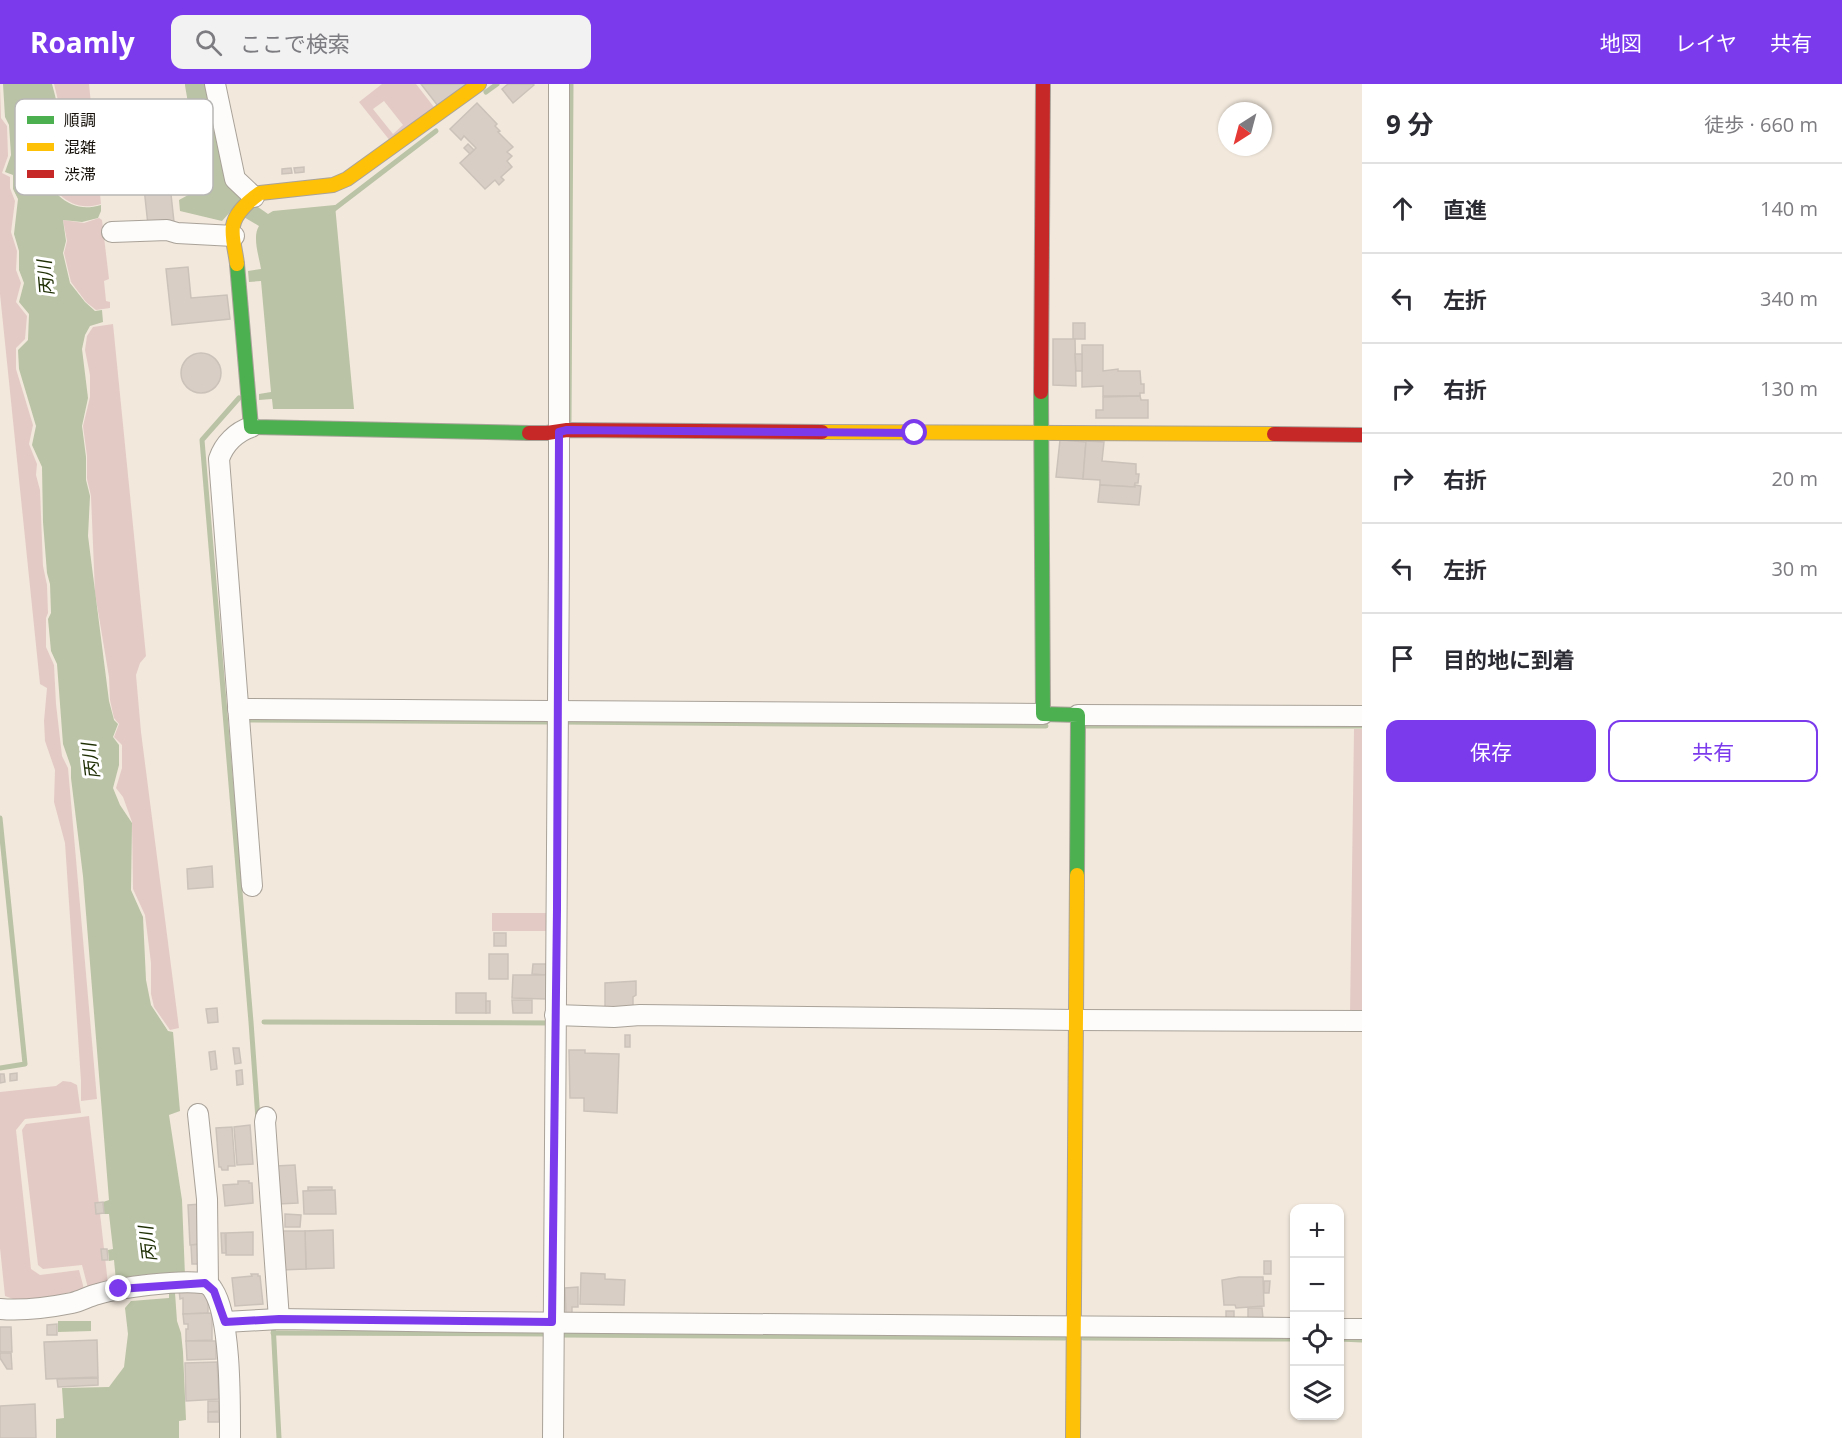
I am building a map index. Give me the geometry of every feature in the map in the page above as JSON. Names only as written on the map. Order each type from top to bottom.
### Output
[{"type":"street","points":[[215,84],[235,179],[252,199]]},
{"type":"street","points":[[251,427],[233,226],[238,215],[252,199],[260,194],[333,185],[347,179],[479,84]]},
{"type":"street","points":[[553,1438],[552,1322],[559,1019],[559,84]]},
{"type":"street","points":[[1043,84],[1041,426],[1043,714]]},
{"type":"street","points":[[112,232],[166,230],[177,233],[234,236]]},
{"type":"street","points":[[252,886],[219,459],[239,431],[251,427],[420,432],[559,432],[567,430],[1041,426],[1223,436],[1362,435]]},
{"type":"street","points":[[238,716],[558,718],[1043,714],[1078,722],[1362,716]]},
{"type":"street","points":[[1073,1438],[1078,722]]},
{"type":"street","points":[[559,1019],[1076,1025],[1362,1021]]},
{"type":"street","points":[[198,1114],[207,1199],[208,1284],[214,1291],[225,1322],[230,1438]]},
{"type":"street","points":[[266,1117],[274,1319]]},
{"type":"street","points":[[0,1309],[23,1311],[75,1303],[97,1294],[119,1289],[175,1284],[208,1284]]},
{"type":"street","points":[[225,1322],[274,1319],[1290,1328]]},
{"type":"street","points":[[1344,1329],[1362,1329]]},
{"type":"shaded area","points":[[0,84],[1,118],[7,126],[8,156],[2,173],[10,177],[10,188],[15,201],[11,232],[17,251],[16,270],[21,283],[16,302],[27,316],[25,339],[16,348],[16,369],[33,425],[29,444],[37,464],[36,475],[40,490],[43,566],[47,585],[46,647],[54,665],[62,756],[68,768],[97,1099],[81,1101],[65,843],[54,802],[55,770],[45,741],[47,688],[40,684],[0,294]]},
{"type":"shaded area","points":[[54,84],[89,84],[90,99],[57,99]]},
{"type":"shaded area","points":[[382,84],[416,84],[437,111],[391,142],[359,102]],"holes":[[[384,101],[403,125],[393,134],[373,109]]]},
{"type":"shaded area","points":[[60,195],[100,195],[101,204],[78,205]]},
{"type":"shaded area","points":[[99,218],[102,220],[109,279],[104,281],[106,301],[110,302],[110,308],[96,310],[86,302],[71,282],[64,253],[67,241],[63,220],[84,223]]},
{"type":"shaded area","points":[[113,324],[146,656],[140,663],[136,675],[141,732],[179,1028],[170,1030],[154,1007],[151,994],[151,963],[145,915],[133,889],[132,822],[123,797],[116,788],[122,768],[122,745],[114,737],[119,724],[114,718],[110,700],[109,677],[95,593],[91,496],[87,479],[83,426],[90,397],[90,375],[85,350],[87,336],[93,327]]},
{"type":"shaded area","points":[[1354,729],[1362,729],[1362,1014],[1350,1014]]},
{"type":"shaded area","points":[[492,913],[551,913],[551,931],[492,931]]},
{"type":"shaded area","points":[[63,1081],[77,1085],[81,1113],[25,1119],[16,1130],[31,1269],[40,1275],[79,1270],[84,1289],[24,1303],[5,1296],[0,1248],[0,1092],[56,1086]]},
{"type":"shaded area","points":[[89,1116],[108,1284],[88,1288],[82,1265],[43,1269],[38,1265],[22,1130],[26,1124]]},
{"type":"water","points":[[3,84],[52,84],[56,99],[15,99],[15,193],[13,175],[5,172],[11,155],[9,125],[5,117]]},
{"type":"water","points":[[213,117],[215,117],[258,207],[268,214],[273,211],[335,205],[354,409],[273,409],[272,399],[259,400],[259,394],[271,392],[261,281],[249,282],[248,271],[261,269],[256,241],[259,226],[232,210],[222,221],[180,211],[179,200],[188,195],[213,195]]},
{"type":"water","name":"丙川","points":[[16,195],[58,195],[78,206],[101,205],[98,218],[82,222],[63,220],[66,241],[63,253],[70,283],[95,311],[102,310],[103,322],[90,326],[82,349],[88,398],[82,426],[86,480],[90,496],[88,536],[109,701],[114,720],[118,724],[113,737],[119,745],[119,765],[113,788],[120,805],[132,823],[131,890],[143,917],[146,980],[151,1005],[168,1031],[173,1032],[180,1111],[169,1115],[182,1200],[185,1276],[116,1281],[114,1260],[109,1261],[108,1250],[113,1249],[109,1214],[103,1214],[103,1202],[109,1200],[83,876],[71,767],[63,744],[57,664],[51,651],[48,619],[51,613],[50,584],[43,522],[42,467],[32,445],[36,426],[19,369],[18,350],[28,340],[29,314],[19,302],[24,283],[19,270],[19,251],[14,234],[18,199]]},
{"type":"water","points":[[169,1293],[175,1293],[183,1352],[186,1420],[179,1421],[179,1438],[56,1438],[56,1419],[64,1418],[62,1388],[109,1387],[124,1367],[128,1334],[125,1308],[131,1301],[169,1298]]},
{"type":"water","points":[[58,1321],[91,1321],[91,1331],[58,1332]]},
{"type":"building","points":[[421,84],[467,84],[438,106]]},
{"type":"building","points":[[508,84],[534,85],[513,103],[502,89]]},
{"type":"building","points":[[477,103],[497,124],[495,126],[500,131],[498,132],[513,147],[507,152],[512,156],[507,161],[512,167],[501,177],[504,180],[499,185],[495,180],[485,189],[460,163],[476,148],[464,136],[461,140],[450,129]]},
{"type":"building","points":[[468,144],[474,150],[470,154],[464,148]]},
{"type":"building","points":[[304,167],[304,172],[295,173],[294,168]]},
{"type":"building","points":[[291,168],[292,173],[282,174],[282,169]]},
{"type":"building","points":[[145,195],[171,195],[174,222],[148,225]]},
{"type":"building","points":[[188,267],[191,298],[227,295],[230,319],[172,325],[166,269]]},
{"type":"building","points":[[1073,323],[1085,323],[1085,339],[1073,339]]},
{"type":"building","points":[[1053,339],[1075,339],[1076,386],[1053,385]]},
{"type":"building","points":[[1082,345],[1103,345],[1103,371],[1118,369],[1118,371],[1140,371],[1144,393],[1140,393],[1140,396],[1103,396],[1103,386],[1082,387]]},
{"type":"building","points":[[201,353],[209,354],[215,359],[220,365],[220,381],[215,387],[209,392],[201,393],[193,392],[187,387],[182,381],[181,373],[182,365],[187,359],[193,354]]},
{"type":"building","points":[[1075,354],[1082,354],[1082,371],[1076,371]]},
{"type":"building","points":[[1140,396],[1141,400],[1148,400],[1148,418],[1096,418],[1096,410],[1103,410],[1103,397]]},
{"type":"building","points":[[1060,440],[1086,442],[1083,479],[1056,477]]},
{"type":"building","points":[[1086,441],[1104,442],[1102,461],[1136,464],[1136,474],[1139,474],[1138,483],[1135,483],[1134,487],[1100,485],[1100,480],[1083,479]]},
{"type":"building","points":[[1100,485],[1141,486],[1139,505],[1098,502]]},
{"type":"building","points":[[212,866],[213,887],[188,889],[187,869]]},
{"type":"building","points":[[494,933],[506,933],[506,946],[494,946]]},
{"type":"building","points":[[489,954],[508,954],[508,979],[489,979]]},
{"type":"building","points":[[533,964],[548,964],[547,975],[532,974]]},
{"type":"building","points":[[513,975],[547,975],[546,999],[512,998]]},
{"type":"building","points":[[636,981],[633,1010],[605,1010],[605,983]]},
{"type":"building","points":[[456,993],[486,993],[486,1013],[456,1013]]},
{"type":"building","points":[[512,1000],[532,1000],[532,1013],[513,1013]]},
{"type":"building","points":[[486,1001],[490,1001],[490,1013],[486,1013]]},
{"type":"building","points":[[217,1008],[218,1022],[208,1023],[206,1009]]},
{"type":"building","points":[[625,1035],[630,1035],[630,1047],[625,1047]]},
{"type":"building","points":[[233,1048],[239,1048],[241,1063],[235,1064]]},
{"type":"building","points":[[569,1050],[619,1054],[617,1113],[584,1111],[584,1098],[570,1098]]},
{"type":"building","points":[[215,1051],[217,1069],[211,1070],[209,1052]]},
{"type":"building","points":[[242,1070],[243,1084],[237,1085],[236,1071]]},
{"type":"building","points":[[17,1073],[17,1080],[10,1081],[10,1074]]},
{"type":"building","points":[[0,1074],[4,1074],[5,1082],[0,1083]]},
{"type":"building","points":[[250,1125],[253,1164],[237,1165],[234,1127]]},
{"type":"building","points":[[232,1127],[235,1166],[228,1166],[228,1170],[222,1170],[219,1167],[216,1128]]},
{"type":"building","points":[[295,1165],[298,1203],[278,1204],[275,1166]]},
{"type":"building","points":[[238,1181],[252,1183],[253,1203],[225,1206],[223,1185],[238,1184]]},
{"type":"building","points":[[308,1187],[332,1187],[332,1190],[308,1191]]},
{"type":"building","points":[[335,1190],[336,1214],[304,1214],[303,1191]]},
{"type":"building","points":[[103,1202],[104,1213],[96,1214],[95,1203]]},
{"type":"building","points":[[201,1204],[202,1244],[190,1245],[188,1205]]},
{"type":"building","points":[[285,1214],[301,1215],[300,1227],[285,1227]]},
{"type":"building","points":[[333,1230],[334,1268],[306,1269],[305,1231]]},
{"type":"building","points":[[279,1231],[305,1231],[306,1269],[280,1270]]},
{"type":"building","points":[[253,1232],[253,1255],[226,1255],[226,1233]]},
{"type":"building","points":[[221,1233],[225,1233],[226,1253],[222,1253]]},
{"type":"building","points":[[202,1244],[203,1264],[192,1264],[191,1245]]},
{"type":"building","points":[[101,1249],[107,1249],[108,1260],[102,1260]]},
{"type":"building","points":[[1264,1261],[1271,1261],[1271,1274],[1264,1274]]},
{"type":"building","points":[[581,1273],[605,1274],[605,1279],[625,1280],[624,1305],[580,1304]]},
{"type":"building","points":[[251,1274],[260,1276],[263,1304],[235,1306],[232,1278],[252,1276]]},
{"type":"building","points":[[1263,1277],[1264,1306],[1236,1308],[1235,1305],[1224,1305],[1222,1280]]},
{"type":"building","points":[[1264,1281],[1270,1281],[1269,1293],[1264,1293]]},
{"type":"building","points":[[578,1287],[578,1307],[572,1307],[572,1314],[566,1314],[565,1288]]},
{"type":"building","points":[[179,1290],[202,1290],[208,1296],[208,1313],[183,1314],[183,1298],[180,1299]]},
{"type":"building","points":[[1248,1308],[1262,1308],[1263,1318],[1248,1318]]},
{"type":"building","points":[[1226,1311],[1234,1311],[1234,1318],[1226,1318]]},
{"type":"building","points":[[212,1313],[212,1340],[186,1341],[188,1324],[184,1324],[183,1314]]},
{"type":"building","points":[[57,1324],[57,1335],[47,1335],[47,1325]]},
{"type":"building","points":[[0,1327],[11,1327],[12,1352],[0,1352]]},
{"type":"building","points":[[97,1340],[98,1377],[46,1379],[44,1342]]},
{"type":"building","points":[[186,1341],[216,1341],[216,1359],[187,1360]]},
{"type":"building","points":[[0,1353],[11,1353],[12,1369],[7,1369],[0,1358]]},
{"type":"building","points":[[217,1362],[219,1399],[186,1401],[185,1363]]},
{"type":"building","points":[[98,1378],[98,1385],[58,1387],[57,1379]]},
{"type":"building","points":[[208,1401],[219,1401],[219,1411],[208,1412]]},
{"type":"building","points":[[35,1404],[36,1438],[0,1438],[0,1406]]},
{"type":"building","points":[[208,1412],[219,1412],[219,1422],[208,1422]]},
{"type":"waterway","points":[[201,84],[204,99]]},
{"type":"waterway","points":[[486,92],[497,84]]},
{"type":"waterway","points":[[569,421],[571,84]]},
{"type":"waterway","points":[[329,213],[436,131]]},
{"type":"waterway","points":[[213,154],[214,160]]},
{"type":"waterway","points":[[239,398],[202,440],[258,1119]]},
{"type":"waterway","points":[[242,720],[554,722]]},
{"type":"waterway","points":[[563,722],[1046,726]]},
{"type":"waterway","points":[[1085,726],[1362,726]]},
{"type":"waterway","points":[[0,818],[25,1064],[0,1068]]},
{"type":"waterway","points":[[264,1022],[553,1023]]},
{"type":"waterway","points":[[273,1323],[279,1438]]},
{"type":"waterway","points":[[273,1333],[546,1334]]},
{"type":"waterway","points":[[560,1335],[1065,1338]]},
{"type":"waterway","points":[[1083,1338],[1290,1339]]},
{"type":"waterway","points":[[1344,1339],[1362,1340]]},
{"type":"traffic: fast","points":[[237,264],[251,427],[529,433]]},
{"type":"traffic: fast","points":[[1041,392],[1043,714],[1078,715],[1077,875]]},
{"type":"traffic: slow","points":[[237,264],[233,235],[234,221],[244,207],[260,193],[333,185],[347,179],[479,84]]},
{"type":"traffic: slow","points":[[822,432],[1274,434]]},
{"type":"traffic: slow","points":[[1073,1438],[1077,875]]},
{"type":"traffic: jam","points":[[1041,392],[1043,84]]},
{"type":"traffic: jam","points":[[529,433],[567,430],[822,432]]},
{"type":"traffic: jam","points":[[1274,434],[1362,435]]},
{"type":"route","points":[[119,1289],[205,1283],[214,1291],[225,1322],[279,1319],[552,1322],[559,432],[567,430],[915,433]]}]
